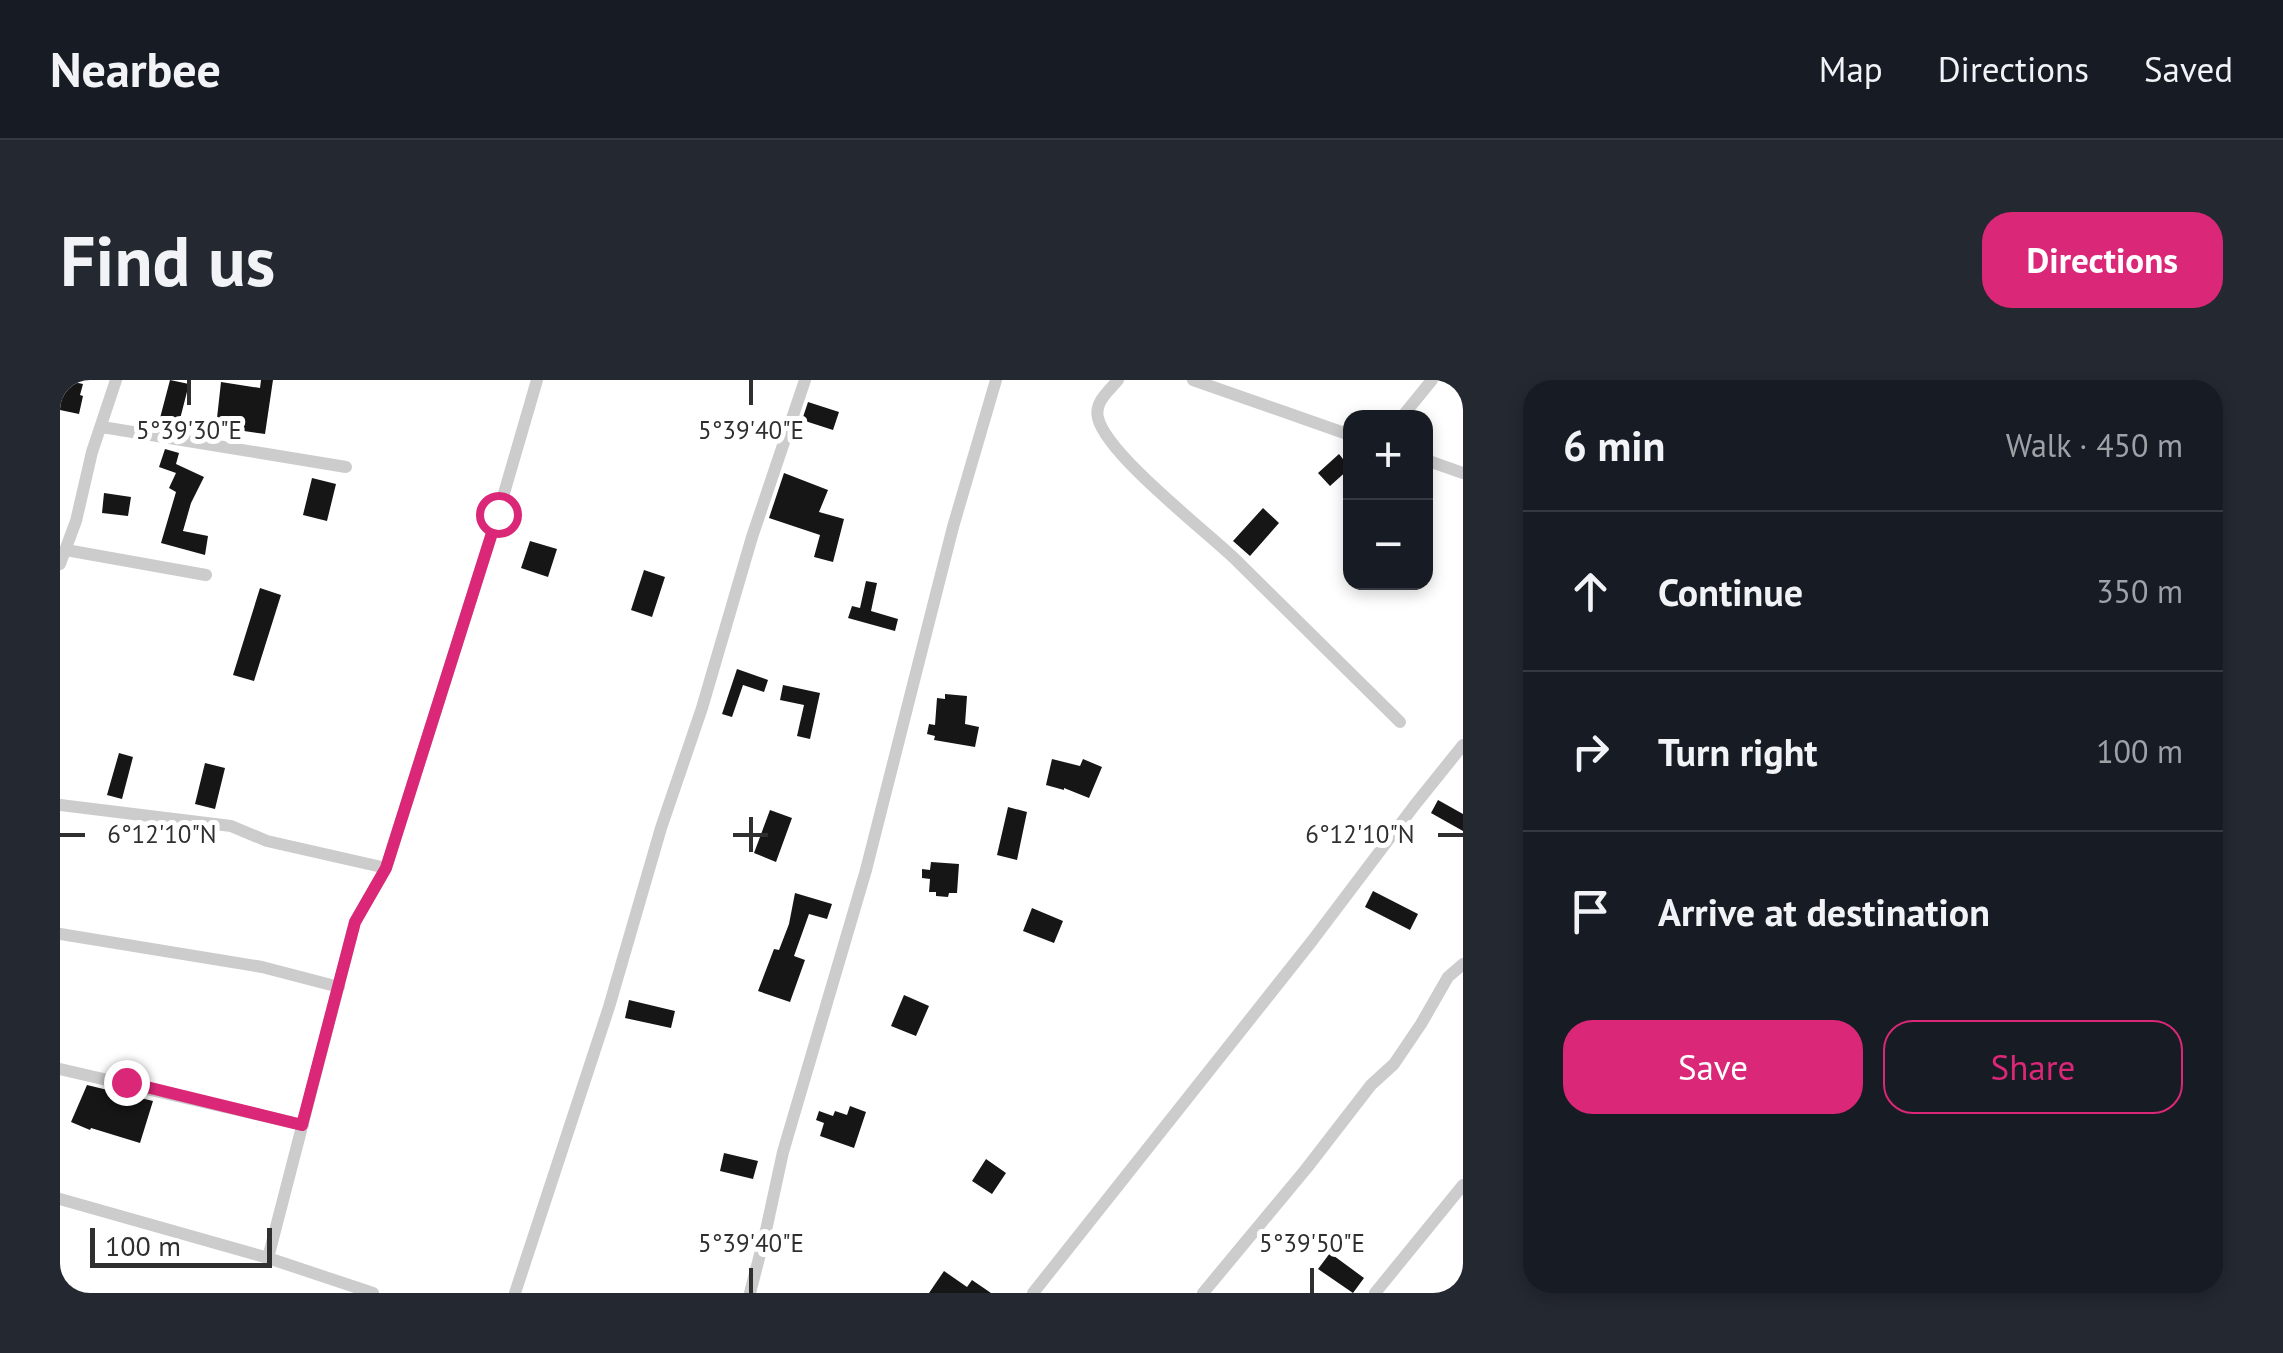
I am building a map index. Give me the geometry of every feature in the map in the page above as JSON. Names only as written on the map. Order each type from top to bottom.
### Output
[{"type":"street","points":[[116,380],[63,557],[206,575]]},
{"type":"street","points":[[268,1258],[355,922],[386,868],[537,380]]},
{"type":"street","points":[[515,1293],[610,1007],[752,536],[806,380]]},
{"type":"street","points":[[750,1293],[782,1152],[866,870],[996,380]]},
{"type":"street","points":[[1118,380],[1098,404],[1096,414],[1102,430],[1134,468],[1233,557],[1400,722]]},
{"type":"street","points":[[1193,380],[1343,433]]},
{"type":"street","points":[[1408,410],[1432,380]]},
{"type":"street","points":[[102,426],[346,468]]},
{"type":"street","points":[[1433,462],[1463,473]]},
{"type":"street","points":[[1034,1293],[1463,745]]},
{"type":"street","points":[[60,805],[231,826],[267,841],[386,868]]},
{"type":"street","points":[[60,934],[262,967],[339,987]]},
{"type":"street","points":[[1203,1293],[1371,1085],[1394,1064],[1448,977],[1463,964]]},
{"type":"street","points":[[60,1069],[302,1125]]},
{"type":"street","points":[[1375,1293],[1463,1185]]},
{"type":"street","points":[[60,1199],[268,1258],[373,1293]]},
{"type":"building","points":[[64,380],[83,384],[79,414],[60,410]]},
{"type":"building","points":[[170,380],[189,384],[179,423],[160,418]]},
{"type":"building","points":[[261,380],[273,380],[265,434],[216,427],[221,382],[260,388]]},
{"type":"building","points":[[808,402],[839,412],[833,430],[802,420]]},
{"type":"building","points":[[165,449],[179,453],[176,464],[204,477],[183,531],[208,536],[205,555],[161,543],[176,492],[169,488],[176,473],[159,467]]},
{"type":"building","points":[[1339,454],[1343,459],[1343,474],[1330,486],[1318,473]]},
{"type":"building","points":[[784,473],[828,490],[819,512],[844,519],[833,562],[814,557],[820,535],[769,518]]},
{"type":"building","points":[[312,478],[336,484],[327,521],[303,515]]},
{"type":"building","points":[[104,493],[131,497],[128,516],[102,513]]},
{"type":"building","points":[[1263,508],[1279,523],[1250,556],[1233,541]]},
{"type":"building","points":[[530,541],[557,549],[548,577],[521,568]]},
{"type":"building","points":[[644,570],[665,577],[652,617],[631,610]]},
{"type":"building","points":[[866,581],[877,583],[871,611],[898,619],[895,631],[848,618],[852,606],[860,608]]},
{"type":"building","points":[[260,588],[281,595],[254,681],[233,675]]},
{"type":"building","points":[[737,669],[768,680],[764,692],[743,685],[732,717],[722,714]]},
{"type":"building","points":[[783,685],[820,693],[810,739],[797,736],[804,705],[780,700]]},
{"type":"building","points":[[945,694],[967,696],[965,724],[979,727],[975,747],[934,740],[935,736],[927,734],[929,724],[935,725],[937,698],[945,699]]},
{"type":"building","points":[[119,753],[133,757],[122,799],[107,795]]},
{"type":"building","points":[[1052,759],[1080,766],[1083,759],[1102,767],[1089,798],[1046,785]]},
{"type":"building","points":[[205,763],[225,768],[215,809],[195,804]]},
{"type":"building","points":[[1438,800],[1463,814],[1463,831],[1431,813]]},
{"type":"building","points":[[1008,807],[1027,812],[1017,860],[997,855]]},
{"type":"building","points":[[770,810],[792,818],[776,862],[754,853]]},
{"type":"building","points":[[931,862],[959,864],[957,893],[949,893],[948,897],[929,892],[930,879],[922,878],[922,869],[930,870]]},
{"type":"building","points":[[1373,891],[1418,914],[1410,930],[1365,907]]},
{"type":"building","points":[[795,893],[832,904],[827,919],[809,914],[794,956],[805,960],[790,1002],[758,991],[774,949],[779,950],[789,924]]},
{"type":"building","points":[[1032,908],[1063,921],[1054,943],[1023,931]]},
{"type":"building","points":[[904,995],[929,1006],[916,1036],[891,1026]]},
{"type":"building","points":[[629,1000],[675,1011],[671,1028],[625,1018]]},
{"type":"building","points":[[87,1085],[153,1101],[140,1143],[71,1122]]},
{"type":"building","points":[[850,1106],[866,1112],[854,1148],[820,1136],[824,1123],[816,1120],[819,1111],[847,1115]]},
{"type":"building","points":[[724,1153],[758,1161],[753,1179],[720,1171]]},
{"type":"building","points":[[986,1159],[1006,1173],[992,1194],[972,1181]]},
{"type":"building","points":[[1330,1253],[1364,1278],[1353,1293],[1318,1269]]},
{"type":"building","points":[[944,1271],[967,1287],[972,1280],[991,1293],[929,1293]]},
{"type":"route","points":[[126,1082],[302,1125],[355,922],[386,868],[498,514]]}]
